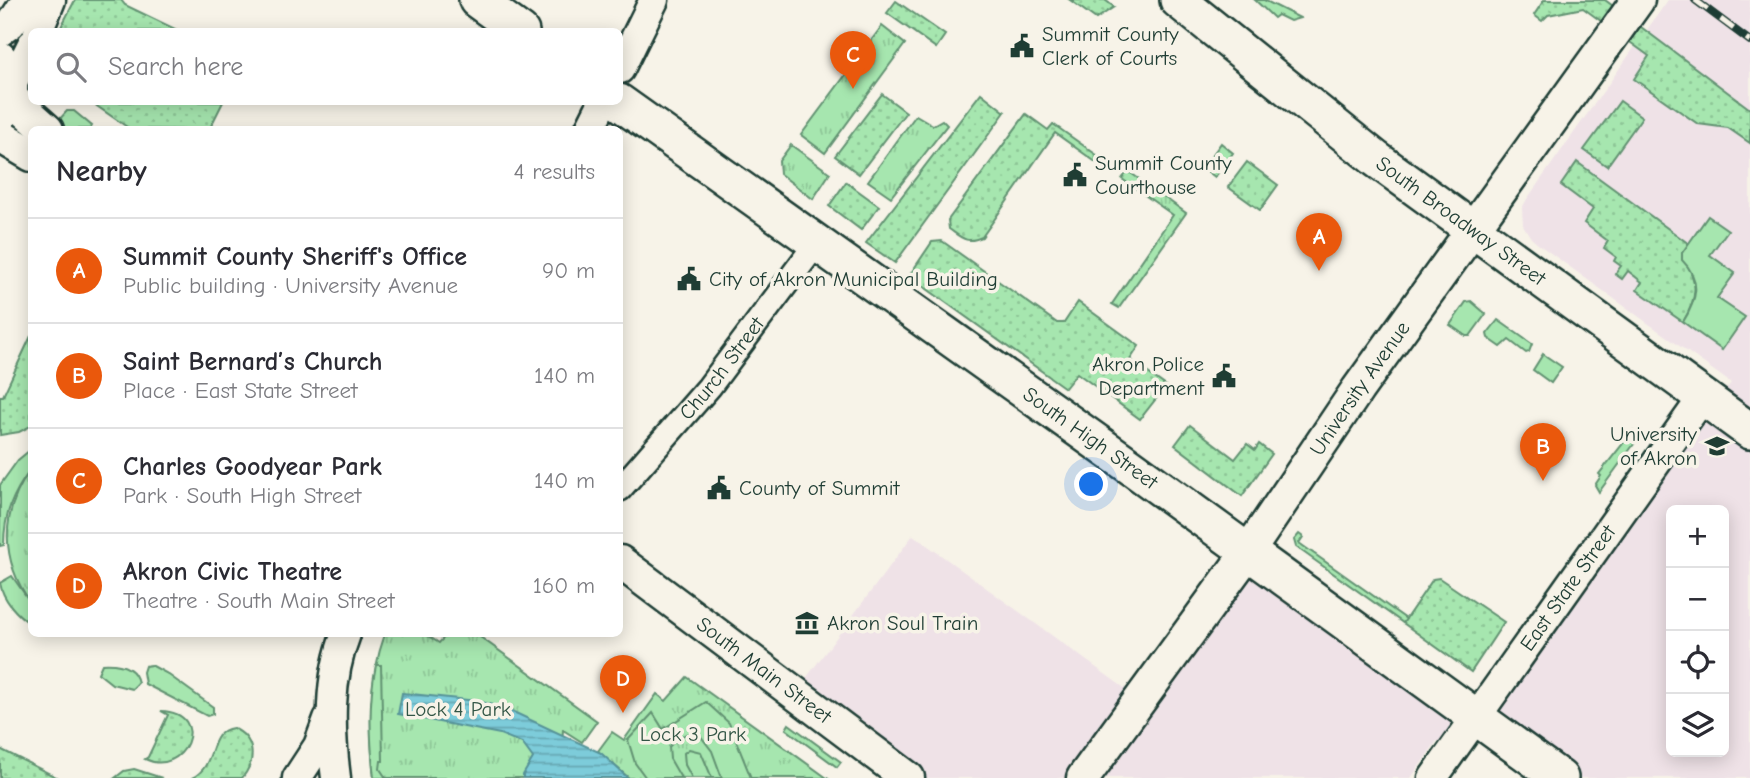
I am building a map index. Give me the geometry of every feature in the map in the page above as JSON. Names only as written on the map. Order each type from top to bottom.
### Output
[{"type":"main road","points":[[477,0],[516,28]]},
{"type":"main road","name":"South Broadway Street","points":[[1178,0],[1376,159],[1750,431]]},
{"type":"main road","name":"University Avenue","points":[[1083,778],[1248,552],[1358,389],[1638,0]]},
{"type":"main road","points":[[6,89],[43,126]]},
{"type":"main road","name":"South High Street","points":[[623,105],[1560,778]]},
{"type":"main road","points":[[0,135],[28,152]]},
{"type":"main road","name":"South Main Street","points":[[623,564],[908,778]]},
{"type":"street","points":[[0,32],[11,24],[26,0]]},
{"type":"street","points":[[40,28],[51,0]]},
{"type":"street","points":[[623,63],[654,0]]},
{"type":"street","points":[[6,89],[28,51]]},
{"type":"street","points":[[591,126],[602,105]]},
{"type":"street","name":"Church Street","points":[[623,486],[709,387],[816,244]]},
{"type":"street","name":"East State Street","points":[[1433,778],[1703,397]]},
{"type":"street","points":[[336,778],[332,710],[337,663],[345,637]]},
{"type":"street","points":[[297,778],[318,746],[332,710]]},
{"type":"shaded area","name":"University of Akron","points":[[1668,0],[1750,0],[1750,778],[1572,778],[1512,736],[1437,741],[1411,778],[1094,778],[1252,568],[1429,701],[1508,687],[1731,383],[1538,244],[1523,225],[1522,208]]},
{"type":"shaded area","points":[[913,535],[1141,700],[1083,778],[908,778],[795,693]]},
{"type":"green space","points":[[75,0],[121,0],[125,5],[173,28],[61,28]]},
{"type":"green space","points":[[1070,0],[1105,0],[1114,7],[1096,19]]},
{"type":"green space","points":[[1255,0],[1264,0],[1300,18],[1290,21],[1278,15],[1274,18]]},
{"type":"green space","points":[[1544,0],[1605,0],[1750,109],[1750,143],[1728,128],[1698,124],[1634,79],[1649,56],[1583,8],[1548,15],[1542,21],[1534,15]]},
{"type":"green space","points":[[896,1],[945,35],[936,48],[887,13]]},
{"type":"green space","points":[[882,26],[905,44],[825,153],[801,135]]},
{"type":"green space","points":[[981,93],[1005,112],[895,263],[866,243]]},
{"type":"green space","points":[[882,94],[906,112],[859,174],[835,156]]},
{"type":"green space","points":[[1620,101],[1642,117],[1607,166],[1584,150]]},
{"type":"green space","points":[[95,105],[222,105],[211,126],[126,126]]},
{"type":"green space","points":[[67,111],[74,111],[92,126],[60,126],[56,123]]},
{"type":"green space","points":[[1026,114],[1048,130],[1053,124],[1108,163],[1104,168],[1055,133],[982,237],[968,240],[961,237],[949,229],[948,220]]},
{"type":"green space","points":[[916,115],[933,125],[942,120],[947,125],[891,197],[868,181]]},
{"type":"green space","points":[[1221,143],[1233,153],[1215,177],[1203,168]]},
{"type":"green space","points":[[791,145],[830,173],[813,199],[780,174],[779,161]]},
{"type":"green space","points":[[1247,162],[1278,185],[1260,210],[1228,187]]},
{"type":"green space","points":[[1577,162],[1689,244],[1682,253],[1691,272],[1694,295],[1683,322],[1637,290],[1642,282],[1628,271],[1622,279],[1615,274],[1621,266],[1614,261],[1616,257],[1604,248],[1608,241],[1584,223],[1593,209],[1561,185]]},
{"type":"green space","points":[[1128,171],[1186,213],[1119,308],[1112,304],[1173,215],[1122,179]]},
{"type":"green space","points":[[846,182],[879,206],[861,230],[829,206]]},
{"type":"green space","points":[[1708,216],[1728,230],[1710,255],[1735,273],[1717,298],[1745,317],[1722,350],[1683,322],[1692,306],[1695,283],[1693,275],[1682,260],[1682,253]]},
{"type":"green space","points":[[942,241],[1057,323],[1064,323],[1078,302],[1139,346],[1130,360],[1166,386],[1140,419],[1077,373],[1065,388],[909,276],[932,242]]},
{"type":"green space","points":[[1471,301],[1486,314],[1470,336],[1466,336],[1450,325],[1466,302]]},
{"type":"green space","points":[[1498,320],[1532,344],[1529,352],[1526,353],[1509,340],[1501,347],[1488,338],[1487,334]]},
{"type":"green space","points":[[28,342],[28,428],[0,435],[0,396],[3,396]]},
{"type":"green space","points":[[1543,354],[1562,367],[1551,383],[1533,370]]},
{"type":"green space","points":[[1190,425],[1235,459],[1247,444],[1255,450],[1259,444],[1272,454],[1242,496],[1175,445]]},
{"type":"green space","points":[[1633,431],[1637,440],[1599,492],[1595,485],[1601,476],[1599,474]]},
{"type":"green space","points":[[28,452],[28,474],[11,504],[4,545],[0,546],[0,485],[18,460]]},
{"type":"green space","points":[[28,474],[28,598],[21,587],[9,553],[9,519],[21,485]]},
{"type":"green space","points":[[1299,534],[1303,537],[1299,543],[1406,619],[1403,623],[1296,547],[1294,540]]},
{"type":"green space","points":[[12,576],[28,599],[28,622],[11,606],[0,583]]},
{"type":"green space","points":[[1439,578],[1504,622],[1471,672],[1403,623],[1433,579]]},
{"type":"green space","name":"Lock 4 Park","points":[[384,637],[430,637],[439,643],[444,637],[480,637],[597,721],[582,742],[563,730],[559,778],[374,778],[371,705]]},
{"type":"green space","points":[[102,664],[114,664],[130,669],[138,683],[132,689],[112,684],[98,673]]},
{"type":"green space","points":[[151,665],[213,707],[213,714],[207,716],[145,684],[143,672],[145,666]]},
{"type":"green space","points":[[376,665],[381,665],[383,761],[380,769],[386,778],[374,778],[371,707]]},
{"type":"green space","name":"Lock 3 Park","points":[[687,677],[827,778],[629,778],[598,751],[612,732],[624,740],[657,694],[666,701]]},
{"type":"green space","points":[[706,702],[729,723],[751,778],[722,778],[712,751],[699,734],[694,733],[682,736],[669,747],[670,759],[681,778],[646,778],[635,763],[628,740],[653,713],[663,729]]},
{"type":"green space","points":[[161,711],[177,714],[186,722],[190,732],[188,743],[181,753],[171,760],[159,762],[145,759],[168,715]]},
{"type":"green space","points":[[789,724],[841,762],[837,767],[786,729]]},
{"type":"green space","points":[[233,728],[246,737],[251,750],[250,764],[242,778],[192,778],[206,765],[219,736]]},
{"type":"green space","points":[[0,749],[58,778],[0,778]]},
{"type":"green space","points":[[689,749],[701,752],[712,778],[692,778],[685,765],[684,753]]},
{"type":"green space","points":[[134,769],[162,778],[115,778],[124,771]]},
{"type":"water","points":[[402,693],[477,701],[505,708],[601,753],[628,778],[523,778],[533,758],[522,743],[500,734],[398,714]]},
{"type":"railway","points":[[1695,0],[1750,41]]},
{"type":"place","name":"Summit County Clerk of Courts","points":[[1022,46]]},
{"type":"place","name":"Charles Goodyear Park","points":[[853,89]]},
{"type":"place","name":"Summit County Courthouse","points":[[1075,175]]},
{"type":"place","name":"Summit County Sheriff's Office","points":[[1319,271]]},
{"type":"place","name":"City of Akron Municipal Building","points":[[689,279]]},
{"type":"place","name":"Akron Police Department","points":[[1224,376]]},
{"type":"place","name":"University of Akron","points":[[1717,446]]},
{"type":"place","name":"Saint Bernard’s Church","points":[[1543,481]]},
{"type":"place","name":"County of Summit","points":[[719,488]]},
{"type":"place","name":"Akron Soul Train","points":[[807,623]]},
{"type":"place","name":"Akron Civic Theatre","points":[[623,713]]}]
